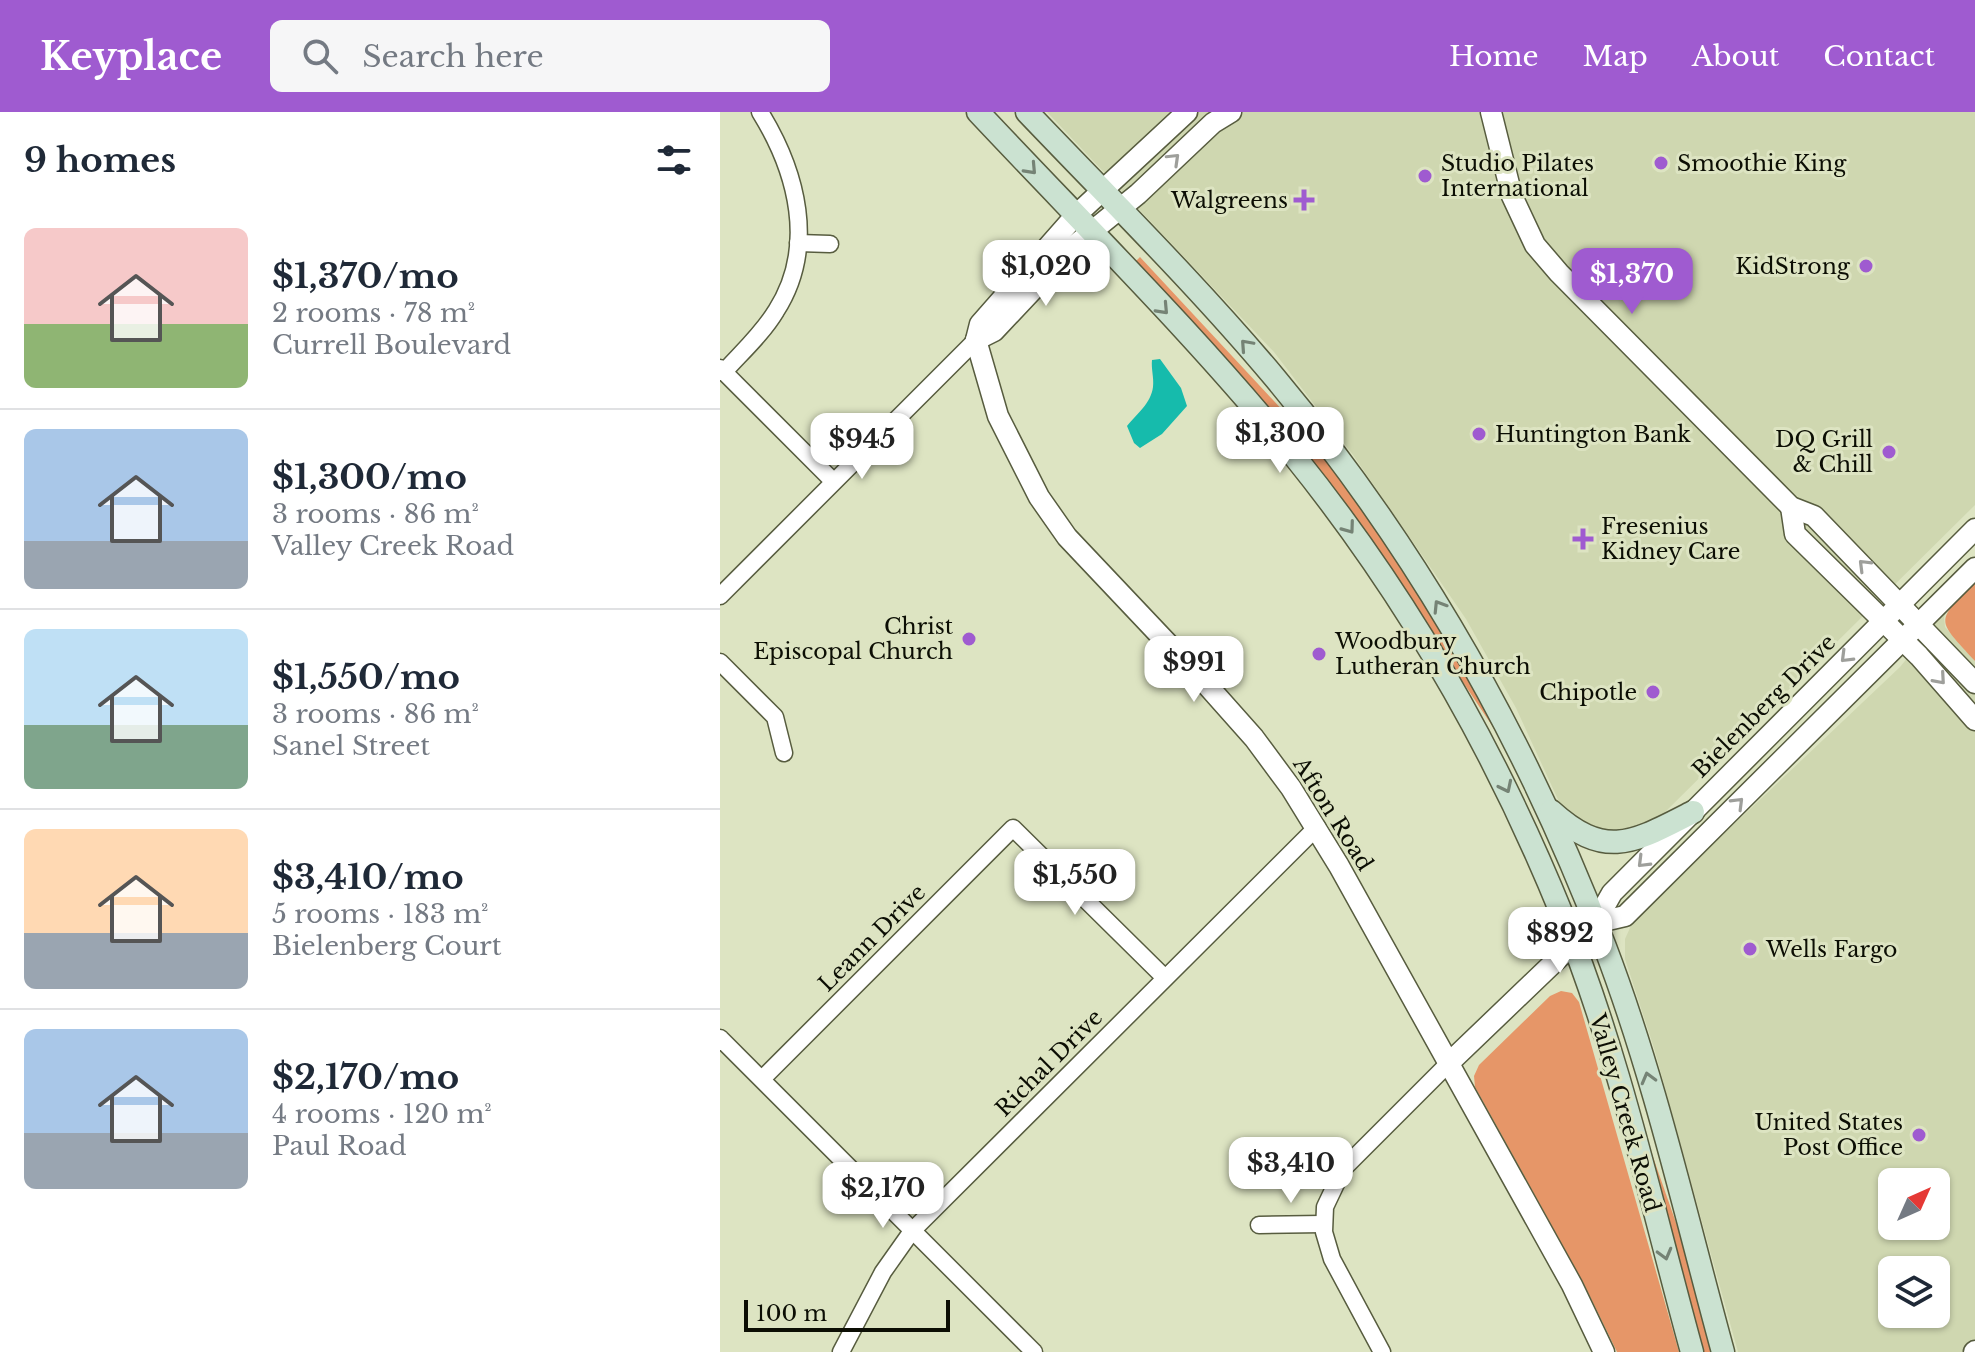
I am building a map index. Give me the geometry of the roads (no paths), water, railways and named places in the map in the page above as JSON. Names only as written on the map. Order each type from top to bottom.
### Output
[{"type":"main road","name":"Valley Creek Road","points":[[978,112],[1274,431],[1388,583],[1485,746],[1539,859],[1574,944],[1613,1064],[1692,1352]]},
{"type":"main road","name":"Valley Creek Road","points":[[1027,112],[1255,355],[1372,505],[1475,666],[1546,807],[1595,923],[1639,1048],[1723,1352]]},
{"type":"main road","points":[[1546,807],[1578,833],[1605,843],[1624,844],[1693,812]]},
{"type":"street","points":[[760,112],[793,177],[798,243],[795,265],[778,309],[722,370],[833,481]]},
{"type":"street","points":[[720,596],[976,340],[994,331],[1083,224],[1102,191],[1187,112]]},
{"type":"street","points":[[1083,224],[1119,209],[1213,123],[1231,112]]},
{"type":"street","points":[[1491,112],[1512,196],[1535,245],[1559,273],[1791,507],[1814,516],[1901,602],[1975,683]]},
{"type":"street","points":[[798,243],[830,244]]},
{"type":"street","name":"Afton Road","points":[[976,340],[1010,444],[1055,521],[1254,738],[1317,827],[1572,1285],[1604,1352]]},
{"type":"street","points":[[1791,507],[1795,534],[1903,640],[1975,720]]},
{"type":"street","name":"Bielenberg Drive","points":[[1323,1224],[1329,1193],[1343,1169],[1595,923],[1612,893],[1975,529]]},
{"type":"street","name":"Bielenberg Drive","points":[[1595,923],[1625,916],[1975,568]]},
{"type":"street","points":[[720,662],[775,717],[784,753]]},
{"type":"street","name":"Richal Drive","points":[[841,1352],[874,1288],[912,1231],[1317,827]]},
{"type":"street","name":"Leann Drive","points":[[762,1079],[1013,828],[1165,978]]},
{"type":"street","points":[[720,1038],[1034,1352]]},
{"type":"street","points":[[1259,1225],[1323,1224],[1337,1271],[1382,1352]]},
{"type":"water","points":[[1160,359],[1181,388],[1187,406],[1162,434],[1140,448],[1134,443],[1127,426],[1150,398],[1153,387],[1152,360]]},
{"type":"place","name":"Smoothie King","points":[[1661,163]]},
{"type":"place","name":"Studio Pilates International","points":[[1425,176]]},
{"type":"place","name":"Walgreens","points":[[1304,200]]},
{"type":"place","name":"KidStrong","points":[[1866,266]]},
{"type":"place","name":"Huntington Bank","points":[[1479,434]]},
{"type":"place","name":"DQ Grill & Chill","points":[[1889,452]]},
{"type":"place","name":"Fresenius Kidney Care","points":[[1583,539]]},
{"type":"place","name":"Christ Episcopal Church","points":[[969,639]]},
{"type":"place","name":"Woodbury Lutheran Church","points":[[1319,654]]},
{"type":"place","name":"Chipotle","points":[[1653,692]]},
{"type":"place","name":"Wells Fargo","points":[[1750,949]]},
{"type":"place","name":"United States Post Office","points":[[1919,1135]]}]
